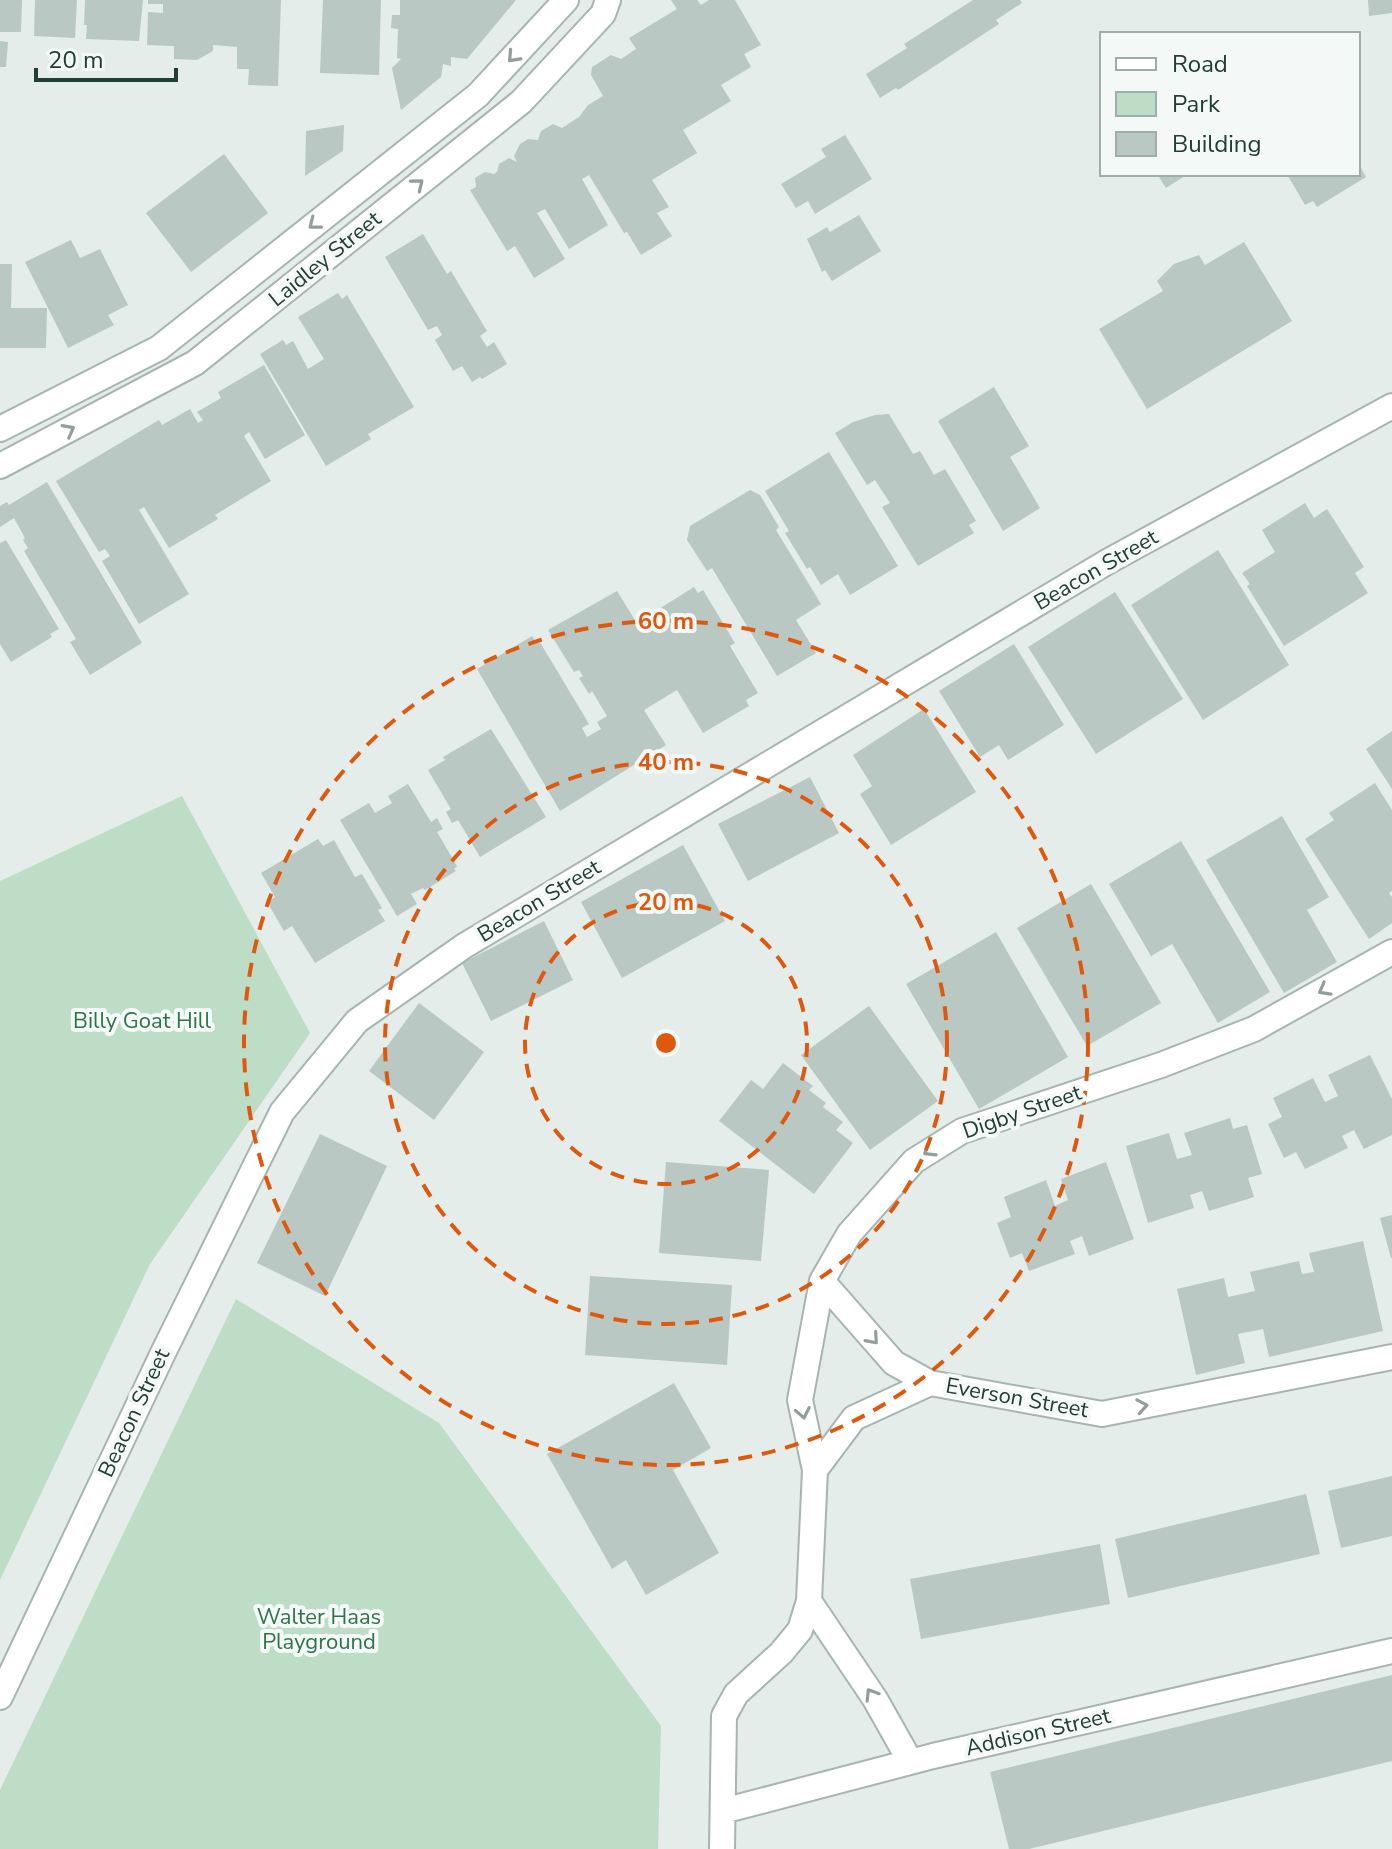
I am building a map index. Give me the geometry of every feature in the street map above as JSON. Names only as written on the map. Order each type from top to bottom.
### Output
[{"type":"street","name":"Laidley Street","points":[[0,429],[159,348],[478,95],[566,0]]},
{"type":"street","name":"Laidley Street","points":[[0,466],[195,363],[521,102],[603,14],[608,0]]},
{"type":"street","name":"Beacon Street","points":[[0,1697],[157,1365],[282,1112],[357,1021],[464,946],[1107,562],[1392,406]]},
{"type":"street","name":"Digby Street","points":[[723,1811],[724,1716],[736,1694],[781,1653],[800,1630],[809,1601],[815,1470],[800,1400],[822,1281],[849,1234],[914,1161],[962,1131],[1161,1065],[1254,1029],[1392,952]]},
{"type":"street","name":"Everson Street","points":[[822,1281],[894,1363],[930,1383],[1102,1414],[1392,1357]]},
{"type":"street","points":[[815,1470],[854,1418],[930,1383]]},
{"type":"street","points":[[809,1601],[875,1699],[910,1761]]},
{"type":"street","name":"Addison Street","points":[[723,1811],[910,1761],[1392,1651]]},
{"type":"street","points":[[722,1849],[723,1811]]},
{"type":"green space","name":"Billy Goat Hill","points":[[182,796],[310,1033],[150,1264],[0,1580],[0,881]]},
{"type":"green space","name":"Walter Haas Playground","points":[[236,1299],[439,1423],[661,1726],[658,1849],[0,1849],[0,1790]]},
{"type":"building","points":[[0,0],[22,0],[21,32],[0,32]]},
{"type":"building","points":[[35,0],[77,0],[75,38],[34,36]]},
{"type":"building","points":[[85,0],[143,0],[139,41],[86,39]]},
{"type":"building","points":[[148,0],[281,0],[278,86],[248,85],[249,69],[237,69],[237,47],[213,45],[213,51],[197,60],[174,59],[174,46],[147,45],[148,12],[163,13],[163,4],[148,4]]},
{"type":"building","points":[[323,0],[381,0],[379,75],[320,73]]},
{"type":"building","points":[[400,0],[516,0],[467,59],[451,57],[451,66],[443,64],[441,77],[401,110],[392,68],[401,59],[397,58],[398,29],[391,28],[392,15],[400,15]]},
{"type":"building","points":[[671,0],[697,0],[701,5],[709,0],[735,0],[761,45],[744,54],[751,67],[721,85],[731,101],[683,130],[697,153],[652,180],[669,207],[657,213],[672,236],[641,255],[589,175],[582,179],[608,225],[569,249],[545,209],[537,213],[565,259],[534,278],[515,246],[507,251],[470,190],[476,187],[475,178],[485,172],[494,174],[499,164],[509,158],[517,162],[514,156],[520,144],[528,139],[538,140],[541,131],[553,124],[562,128],[603,96],[591,75],[592,67],[611,55],[621,59],[636,49],[629,38],[677,9]]},
{"type":"building","points":[[973,0],[1020,0],[1022,3],[996,20],[999,24],[898,90],[896,88],[880,98],[866,74],[907,48],[904,44]]},
{"type":"building","points":[[1368,0],[1392,0],[1392,13],[1369,16]]},
{"type":"building","points":[[0,41],[8,42],[6,67],[0,67]]},
{"type":"building","points":[[344,125],[343,151],[305,176],[306,131]]},
{"type":"building","points":[[845,135],[872,179],[815,214],[808,201],[796,208],[781,184],[826,157],[821,149]]},
{"type":"building","points":[[224,154],[268,213],[191,272],[146,213]]},
{"type":"building","points":[[1360,166],[1366,177],[1317,207],[1313,201],[1305,205],[1288,176],[1360,176]]},
{"type":"building","points":[[1158,176],[1185,176],[1166,188]]},
{"type":"building","points":[[859,215],[881,251],[832,281],[825,270],[822,272],[807,239],[827,227],[830,232]]},
{"type":"building","points":[[423,234],[447,274],[451,271],[487,331],[480,336],[487,347],[494,342],[507,364],[482,379],[480,377],[472,382],[462,366],[453,371],[435,340],[442,335],[437,326],[428,330],[385,257]]},
{"type":"building","points":[[71,240],[80,258],[100,249],[128,305],[108,315],[114,325],[68,348],[25,262]]},
{"type":"building","points":[[1244,242],[1292,321],[1147,409],[1099,329],[1163,291],[1157,281],[1174,264],[1199,255],[1205,265]]},
{"type":"building","points":[[0,264],[12,264],[11,308],[47,308],[46,348],[0,348]]},
{"type":"building","points":[[338,293],[342,299],[347,295],[414,407],[368,434],[371,439],[326,466],[260,354],[283,340],[286,345],[293,341],[308,369],[324,359],[298,317]]},
{"type":"building","points":[[264,365],[305,435],[265,459],[249,432],[244,436],[271,481],[215,515],[218,519],[169,548],[144,507],[139,510],[189,594],[139,624],[102,561],[110,556],[105,549],[99,552],[56,481],[159,420],[162,425],[190,409],[198,423],[203,420],[197,412],[221,398],[218,392]]},
{"type":"building","points":[[994,387],[1029,446],[1010,457],[1040,508],[1003,531],[938,421]]},
{"type":"building","points":[[889,414],[913,454],[920,451],[934,475],[945,469],[976,521],[969,525],[974,533],[918,566],[882,507],[890,503],[875,480],[867,485],[835,433],[853,422]]},
{"type":"building","points":[[829,452],[898,566],[850,595],[838,574],[821,585],[810,567],[807,569],[765,491]]},
{"type":"building","points":[[47,482],[142,643],[90,675],[70,642],[76,639],[24,551],[28,548],[23,540],[25,538],[14,518],[0,527],[0,506],[7,502],[9,505]]},
{"type":"building","points":[[750,490],[760,495],[779,527],[776,530],[821,604],[796,620],[816,653],[777,676],[712,568],[707,571],[687,540],[690,526]]},
{"type":"building","points":[[1305,503],[1314,518],[1327,509],[1364,567],[1355,573],[1368,593],[1284,646],[1242,573],[1275,552],[1262,530]]},
{"type":"building","points":[[6,540],[59,629],[50,634],[52,637],[11,662],[0,644],[0,543]]},
{"type":"building","points":[[1218,550],[1289,665],[1203,720],[1131,605]]},
{"type":"building","points":[[694,587],[698,593],[703,590],[735,643],[730,646],[758,693],[746,700],[749,706],[703,733],[677,690],[644,710],[666,745],[560,811],[477,669],[532,636],[535,641],[538,639],[589,724],[582,728],[587,737],[601,729],[597,722],[607,716],[592,691],[589,694],[579,678],[583,676],[579,670],[574,672],[548,630],[617,591],[640,628],[646,625],[643,619]]},
{"type":"building","points":[[1115,592],[1183,699],[1096,754],[1028,647]]},
{"type":"building","points":[[1014,644],[1064,725],[1008,760],[999,745],[980,757],[939,691]]},
{"type":"building","points":[[924,709],[976,792],[891,845],[860,794],[872,786],[853,755]]},
{"type":"building","points":[[491,729],[546,817],[480,857],[458,820],[452,823],[446,812],[451,809],[428,770],[445,760],[443,757]]},
{"type":"building","points":[[1392,731],[1392,789],[1366,749]]},
{"type":"building","points":[[810,777],[839,833],[748,881],[718,824]]},
{"type":"building","points":[[1375,783],[1392,810],[1392,891],[1389,893],[1392,897],[1392,923],[1369,939],[1305,839],[1334,820],[1329,813]]},
{"type":"building","points":[[408,784],[431,822],[437,818],[443,829],[437,832],[457,866],[456,871],[425,890],[423,888],[411,894],[417,904],[397,916],[340,820],[369,803],[375,813],[392,803],[388,796]]},
{"type":"building","points":[[1282,816],[1329,897],[1307,910],[1337,962],[1284,993],[1206,860]]},
{"type":"building","points":[[318,839],[323,846],[334,840],[355,877],[362,874],[382,908],[378,910],[385,921],[315,963],[292,926],[284,931],[267,902],[275,897],[261,873]]},
{"type":"building","points":[[1181,841],[1270,992],[1218,1023],[1172,944],[1151,956],[1109,884]]},
{"type":"building","points":[[683,845],[725,921],[622,978],[581,902]]},
{"type":"building","points":[[1091,884],[1161,1003],[1087,1046],[1017,928]]},
{"type":"building","points":[[544,921],[573,980],[491,1021],[462,963]]},
{"type":"building","points":[[996,932],[1068,1057],[979,1109],[906,984]]},
{"type":"building","points":[[419,1003],[484,1052],[434,1120],[369,1071]]},
{"type":"building","points":[[869,1006],[938,1101],[870,1150],[801,1055]]},
{"type":"building","points":[[1370,1055],[1392,1099],[1392,1135],[1364,1149],[1354,1130],[1342,1136],[1348,1148],[1305,1169],[1296,1152],[1284,1158],[1268,1124],[1282,1117],[1273,1098],[1313,1078],[1325,1102],[1338,1096],[1328,1075]]},
{"type":"building","points":[[783,1063],[813,1086],[809,1090],[826,1103],[823,1107],[843,1122],[836,1130],[853,1143],[814,1194],[719,1121],[751,1080],[763,1089]]},
{"type":"building","points":[[1230,1118],[1233,1129],[1247,1125],[1262,1174],[1248,1178],[1254,1197],[1209,1211],[1202,1191],[1190,1195],[1194,1208],[1148,1223],[1126,1146],[1169,1133],[1177,1159],[1192,1155],[1184,1133]]},
{"type":"building","points":[[320,1134],[387,1166],[325,1296],[257,1263]]},
{"type":"building","points":[[666,1162],[769,1170],[761,1261],[659,1253]]},
{"type":"building","points":[[1106,1162],[1134,1239],[1089,1256],[1082,1236],[1070,1241],[1075,1254],[1029,1271],[1022,1253],[1010,1258],[997,1223],[1011,1217],[1004,1197],[1046,1180],[1055,1206],[1068,1200],[1061,1179]]},
{"type":"building","points":[[1392,1215],[1392,1258],[1391,1258],[1380,1218]]},
{"type":"building","points":[[1363,1241],[1383,1331],[1269,1357],[1263,1329],[1238,1334],[1245,1363],[1196,1375],[1177,1289],[1224,1278],[1228,1297],[1255,1291],[1250,1272],[1299,1261],[1302,1274],[1314,1272],[1309,1253]]},
{"type":"building","points":[[590,1276],[732,1285],[727,1365],[585,1355]]},
{"type":"building","points":[[674,1383],[711,1448],[673,1470],[719,1553],[646,1595],[626,1560],[612,1569],[547,1454]]},
{"type":"building","points":[[1392,1476],[1392,1536],[1341,1548],[1328,1491]]},
{"type":"building","points":[[1306,1494],[1320,1554],[1128,1598],[1115,1539]]},
{"type":"building","points":[[1100,1544],[1110,1604],[921,1639],[910,1579]]},
{"type":"building","points":[[1392,1675],[1392,1761],[1029,1849],[1009,1849],[990,1772]]}]
